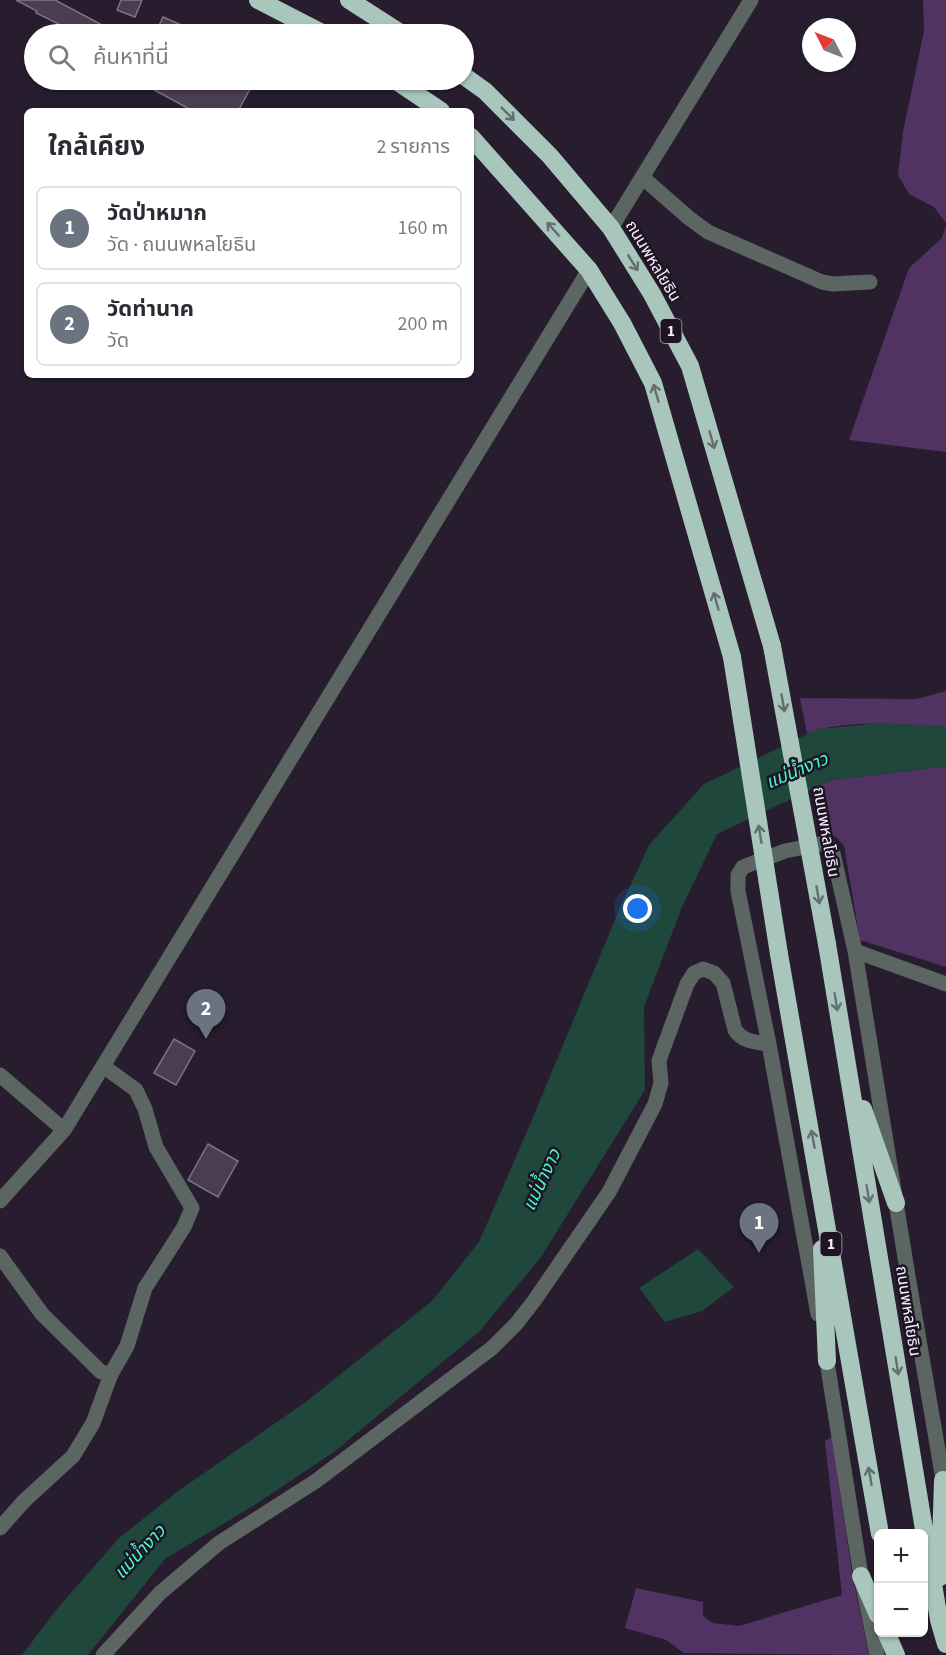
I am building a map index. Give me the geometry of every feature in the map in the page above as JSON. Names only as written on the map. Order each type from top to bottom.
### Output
[{"type":"highway","points":[[258,0],[305,24]]},
{"type":"highway","points":[[349,0],[386,24]]},
{"type":"highway","name":"ถนนพหลโยธิน","points":[[474,83],[485,91],[550,156],[611,228],[652,294],[690,366],[772,646],[827,944],[939,1620],[946,1644]]},
{"type":"highway","points":[[410,90],[437,108]]},
{"type":"highway","name":"1","points":[[474,140],[589,270],[622,323],[653,383],[732,657],[779,954],[818,1166],[879,1529]]},
{"type":"highway","points":[[846,1062],[896,1203]]},
{"type":"highway","points":[[818,1166],[827,1361]]},
{"type":"highway","points":[[939,1620],[945,1487]]},
{"type":"highway","points":[[861,1576],[874,1604]]},
{"type":"highway","points":[[888,1637],[896,1655]]},
{"type":"highway","points":[[901,1637],[905,1655]]},
{"type":"street","points":[[611,228],[751,0]]},
{"type":"street","points":[[642,177],[708,232],[822,282],[833,284],[870,282]]},
{"type":"street","points":[[0,1201],[64,1130],[589,270]]},
{"type":"street","points":[[878,1655],[861,1576],[827,1361],[769,1044],[738,891],[738,875],[744,867],[785,850],[825,843],[832,849],[855,951],[945,1487]]},
{"type":"street","points":[[855,951],[946,984]]},
{"type":"street","points":[[103,1655],[160,1593],[219,1543],[316,1481],[492,1348],[516,1324],[609,1192],[655,1104],[660,1083],[659,1061],[683,994],[694,973],[703,969],[714,973],[723,983],[735,1030],[739,1036],[744,1040],[769,1044]]},
{"type":"street","points":[[0,1528],[73,1456],[93,1423],[111,1374],[127,1346],[145,1288],[184,1227],[192,1208],[156,1147],[145,1109],[136,1090],[103,1066]]},
{"type":"street","points":[[0,1075],[64,1130]]},
{"type":"street","points":[[0,1256],[42,1314],[101,1372],[111,1374]]},
{"type":"shaded area","points":[[923,0],[946,0],[946,223],[934,207],[909,194],[898,175],[903,132],[924,31]]},
{"type":"shaded area","points":[[946,225],[946,452],[849,440],[909,268],[942,238]]},
{"type":"shaded area","points":[[946,691],[946,727],[856,724],[821,729],[807,734],[800,698],[916,699]]},
{"type":"shaded area","points":[[946,768],[946,967],[860,940],[844,846],[836,837],[823,831],[816,787],[832,780]]},
{"type":"shaded area","points":[[832,1437],[852,1573],[869,1655],[684,1653],[666,1640],[625,1628],[636,1588],[703,1602],[703,1616],[713,1623],[739,1626],[842,1595],[825,1441]]},
{"type":"water","name":"แม่น้ำงาว","points":[[881,723],[946,727],[946,768],[832,780],[717,834],[682,907],[644,1007],[645,1090],[541,1257],[480,1331],[334,1452],[253,1506],[165,1559],[88,1655],[22,1655],[57,1609],[119,1538],[177,1492],[307,1401],[432,1301],[479,1242],[619,910],[649,845],[704,784],[818,729]]},
{"type":"water","points":[[698,1249],[734,1287],[702,1311],[665,1322],[639,1288]]},
{"type":"building","points":[[16,0],[55,0],[100,24],[59,24],[36,13],[37,11]]},
{"type":"building","points":[[121,0],[142,0],[135,17],[117,10]]},
{"type":"building","points":[[163,17],[179,24],[160,24]]},
{"type":"building","points":[[154,90],[250,90],[240,108],[187,108]]},
{"type":"building","points":[[174,1039],[195,1051],[176,1085],[154,1073]]},
{"type":"building","points":[[208,1144],[238,1161],[218,1197],[188,1180]]},
{"type":"place","name":"วัดท่านาค","points":[[206,1039]]},
{"type":"place","name":"วัดป่าหมาก","points":[[759,1253]]}]
